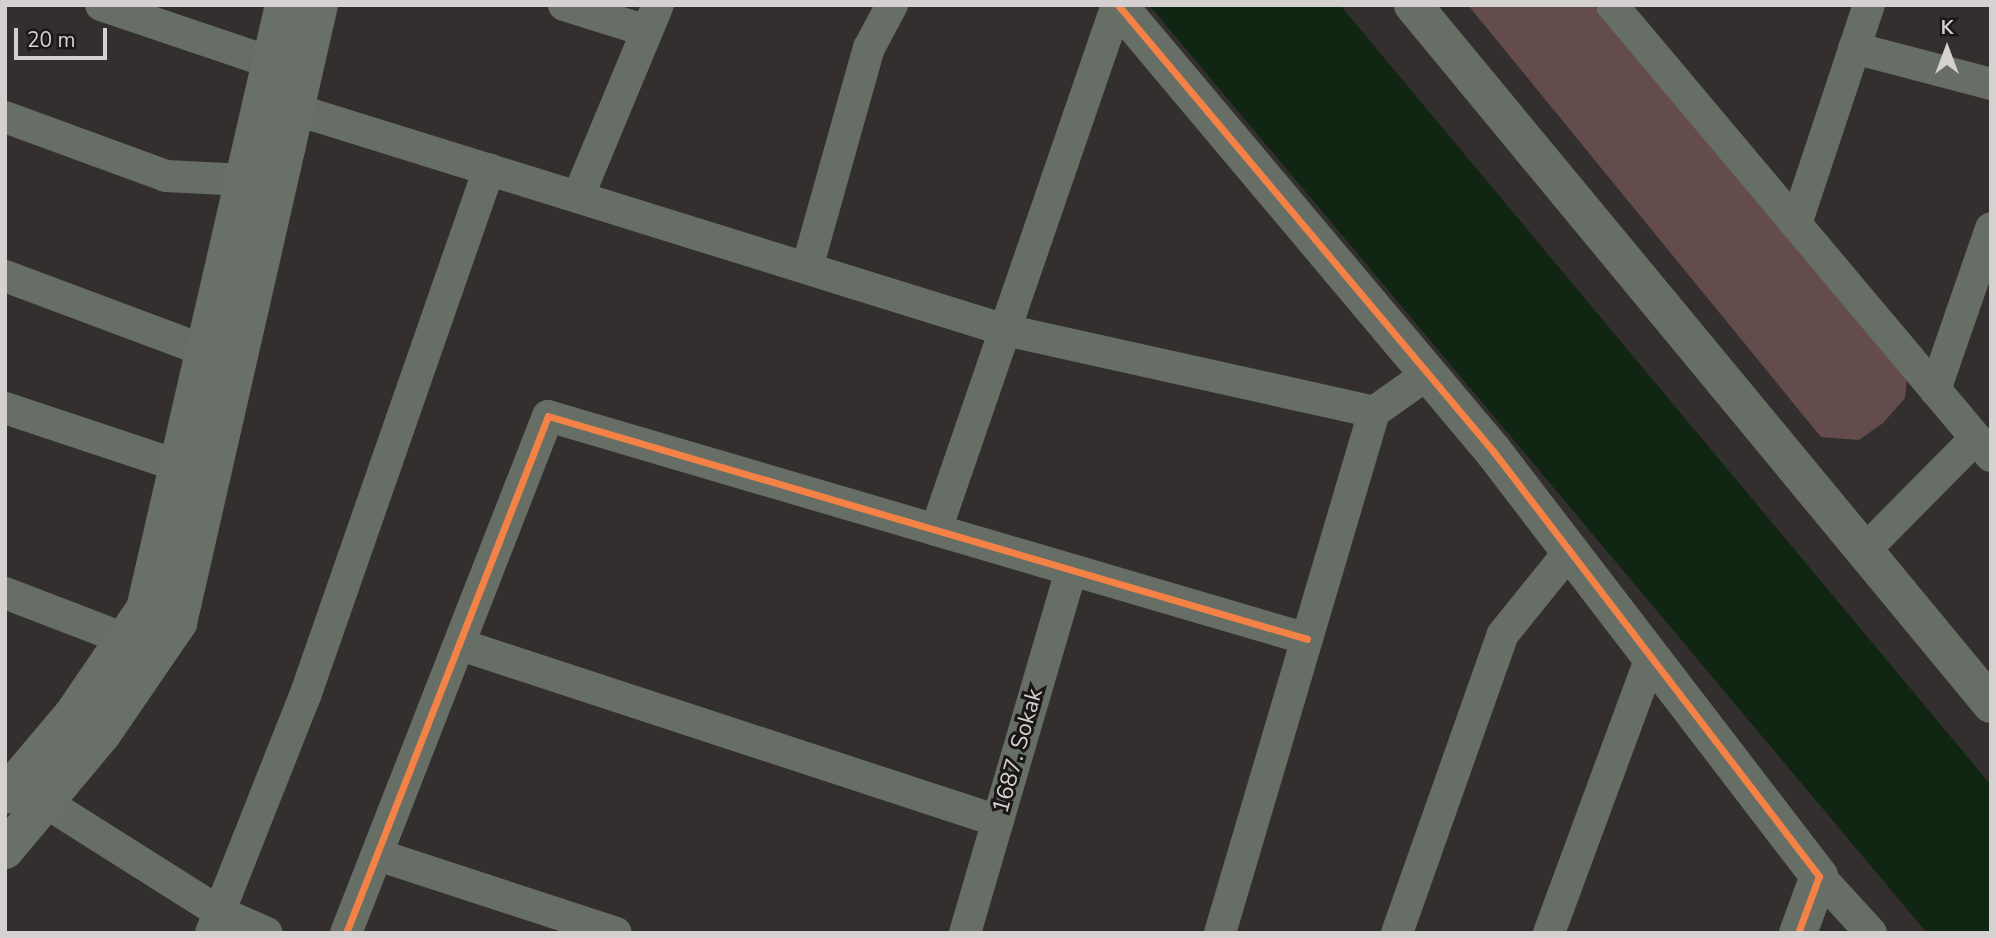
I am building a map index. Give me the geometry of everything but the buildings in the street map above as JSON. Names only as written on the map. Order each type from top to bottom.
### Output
[{"type":"main road","points":[[7,791],[125,639],[145,609],[284,5]]},
{"type":"main road","points":[[5,850],[102,734],[178,623],[319,5]]},
{"type":"main road","points":[[1413,5],[1991,704]]},
{"type":"street","points":[[101,5],[272,63]]},
{"type":"street","points":[[564,5],[652,18],[578,197]]},
{"type":"street","points":[[807,268],[869,48],[892,5]]},
{"type":"street","points":[[936,530],[1117,5]]},
{"type":"street","points":[[1117,5],[1429,373],[1570,551],[1819,876],[1871,933]]},
{"type":"street","points":[[1612,5],[1983,447],[1864,551]]},
{"type":"street","points":[[1796,224],[1866,6]]},
{"type":"street","points":[[1854,48],[1991,84]]},
{"type":"street","points":[[297,110],[1005,330],[1374,412]]},
{"type":"street","points":[[5,117],[166,176],[245,180]]},
{"type":"street","points":[[215,922],[305,696],[489,169]]},
{"type":"street","points":[[1936,390],[1978,306],[1991,228]]},
{"type":"street","points":[[5,276],[206,351]]},
{"type":"street","points":[[1220,933],[1374,412],[1429,373]]},
{"type":"street","points":[[5,408],[179,466]]},
{"type":"street","points":[[346,933],[461,645],[548,416],[1307,639]]},
{"type":"street","points":[[1397,933],[1503,634],[1570,551]]},
{"type":"street","name":"1687. Sokak","points":[[965,933],[1071,570]]},
{"type":"street","points":[[5,593],[125,639]]},
{"type":"street","points":[[461,645],[998,821]]},
{"type":"street","points":[[1549,933],[1651,657]]},
{"type":"street","points":[[45,802],[215,922],[267,933]]},
{"type":"street","points":[[377,855],[616,933]]},
{"type":"street","points":[[1798,933],[1819,876]]},
{"type":"shaded area","points":[[1149,5],[1340,5],[1991,785],[1991,933],[1927,933]]},
{"type":"shaded area","points":[[1468,5],[1593,5],[1907,378],[1905,398],[1883,423],[1859,440],[1821,437]]},
{"type":"cycle path","points":[[1118,5],[1493,451],[1819,876],[1798,933]]},
{"type":"cycle path","points":[[346,933],[548,416],[1307,639]]}]
